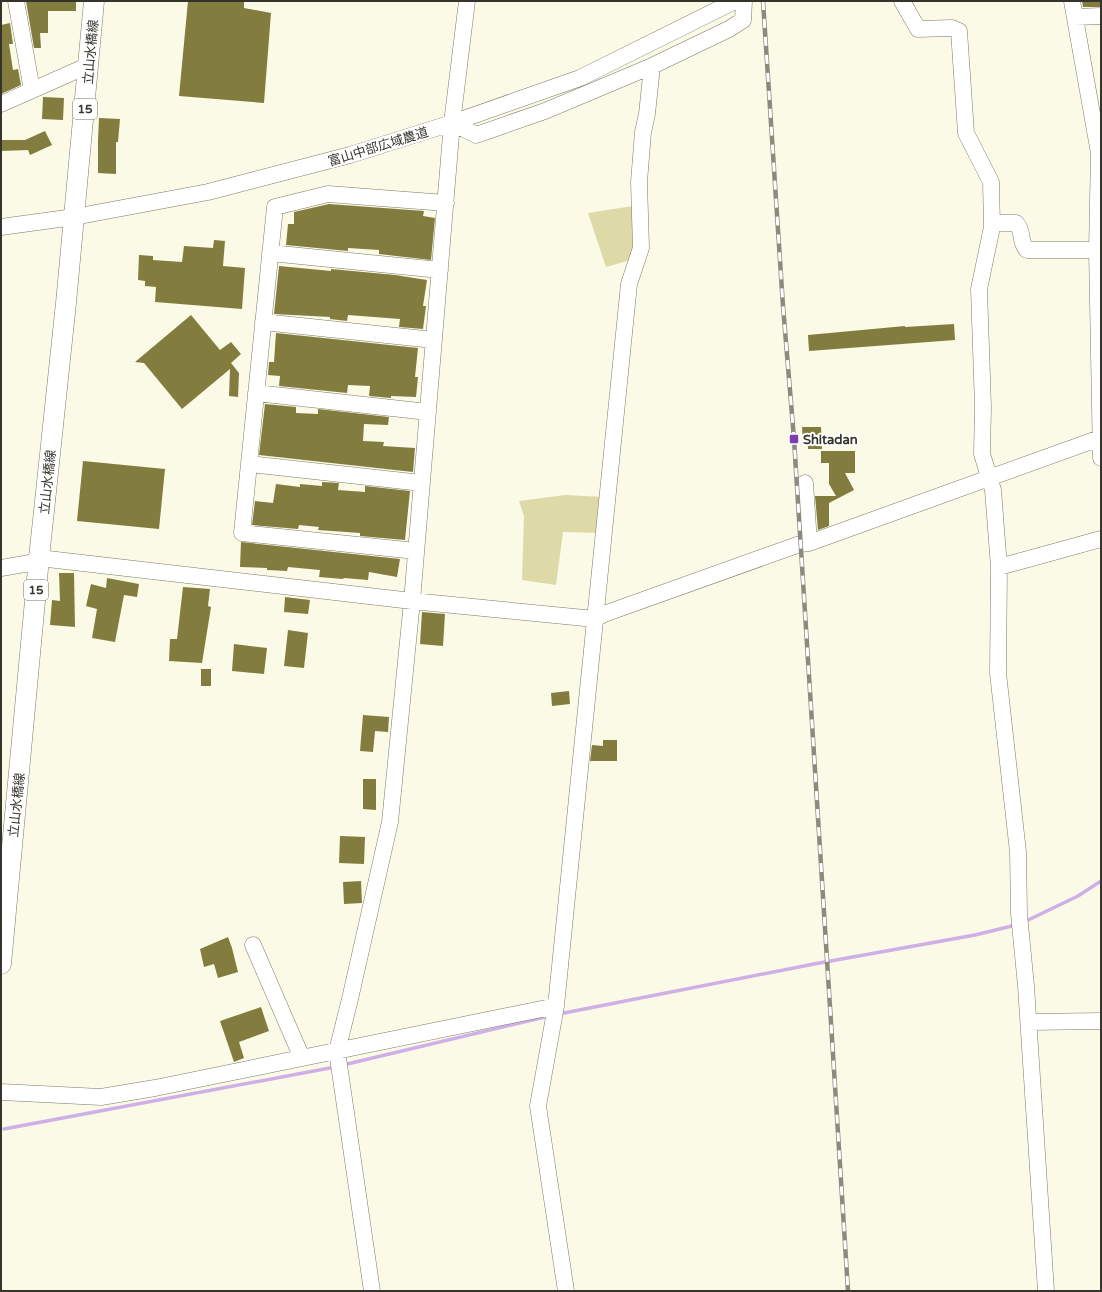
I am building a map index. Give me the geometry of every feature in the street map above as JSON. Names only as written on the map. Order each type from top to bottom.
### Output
[{"type":"main road","name":"立山水橋線","points":[[1,964],[39,558],[89,66],[94,1]]},
{"type":"street","points":[[16,1],[32,90]]},
{"type":"street","points":[[372,1291],[337,1050],[390,822],[412,601],[452,123],[467,1]]},
{"type":"street","points":[[902,1],[918,29],[952,28],[960,31],[966,133],[991,182],[992,223],[979,289],[983,406],[982,454],[988,478],[993,490],[999,567],[998,674],[1018,852],[1019,914],[1029,1022],[1046,1291]]},
{"type":"street","points":[[1072,1],[1099,153],[1097,250],[1101,458]]},
{"type":"street","points":[[452,123],[476,134],[545,111],[652,66],[729,29],[743,20],[741,4]]},
{"type":"street","name":"富山中部広域農道","points":[[1,227],[74,217],[208,192],[350,155],[452,123],[580,78],[741,4]]},
{"type":"street","points":[[1075,17],[1101,16]]},
{"type":"street","points":[[1,104],[89,66]]},
{"type":"street","points":[[566,1291],[538,1106],[556,1006],[629,284],[641,248],[639,182],[643,132],[647,114],[652,66]]},
{"type":"street","points":[[416,551],[242,533],[275,207],[328,194],[446,203]]},
{"type":"street","points":[[992,223],[1016,223],[1020,227],[1023,246],[1027,250],[1097,250]]},
{"type":"street","points":[[270,253],[440,270]]},
{"type":"street","points":[[264,322],[434,340]]},
{"type":"street","points":[[256,393],[428,412]]},
{"type":"street","points":[[1,568],[30,563],[39,558],[412,601],[595,618],[1100,438]]},
{"type":"street","points":[[249,464],[422,483]]},
{"type":"street","points":[[805,483],[809,542]]},
{"type":"street","points":[[999,567],[1101,539]]},
{"type":"street","points":[[253,945],[302,1058]]},
{"type":"street","points":[[1,1092],[101,1097],[556,1006]]},
{"type":"street","points":[[1029,1022],[1101,1021]]},
{"type":"shaded area","points":[[633,206],[634,259],[606,267],[588,213]]},
{"type":"shaded area","points":[[565,495],[603,497],[599,533],[563,532],[556,585],[522,580],[524,516],[519,501]]},
{"type":"building","points":[[26,1],[76,1],[76,11],[48,11],[48,33],[40,33],[41,48],[34,48]]},
{"type":"building","points":[[188,1],[244,1],[244,8],[271,13],[264,103],[179,96]]},
{"type":"building","points":[[1082,1],[1101,1],[1101,7],[1083,7]]},
{"type":"building","points":[[10,23],[13,44],[9,44],[13,70],[18,69],[21,85],[1,94],[1,25]]},
{"type":"building","points":[[43,97],[64,98],[63,120],[42,119]]},
{"type":"building","points":[[99,118],[120,119],[118,142],[116,142],[116,174],[98,173]]},
{"type":"building","points":[[45,131],[52,145],[30,155],[28,150],[1,151],[1,140],[25,140]]},
{"type":"building","points":[[329,204],[424,211],[423,216],[435,218],[431,260],[379,254],[379,250],[348,248],[348,251],[286,245],[288,224],[294,224],[294,212]]},
{"type":"building","points":[[214,240],[225,241],[223,266],[245,268],[242,309],[155,302],[156,287],[145,286],[145,281],[138,280],[139,255],[153,256],[153,260],[182,262],[184,246],[213,248]]},
{"type":"building","points":[[279,266],[395,275],[427,280],[423,306],[426,306],[423,329],[399,327],[400,319],[348,315],[347,321],[330,319],[330,317],[274,314]]},
{"type":"building","points":[[191,315],[220,350],[231,342],[241,354],[231,363],[239,373],[238,397],[229,396],[230,369],[182,409],[144,363],[135,362]]},
{"type":"building","points":[[954,324],[955,340],[809,351],[808,335],[905,326]]},
{"type":"building","points":[[276,333],[418,348],[415,377],[418,377],[416,397],[391,396],[391,398],[369,396],[370,386],[348,385],[347,393],[279,386],[280,376],[268,375],[269,362],[274,362]]},
{"type":"building","points":[[265,404],[296,407],[296,413],[318,414],[318,409],[389,417],[388,425],[364,424],[363,441],[384,442],[383,446],[415,448],[413,472],[259,455]]},
{"type":"building","points":[[802,427],[821,427],[822,449],[808,449],[808,443],[803,443]]},
{"type":"building","points":[[821,451],[855,451],[855,473],[845,473],[854,490],[829,503],[829,526],[818,530],[815,496],[836,496],[829,484],[829,463],[821,463]]},
{"type":"building","points":[[83,461],[165,469],[159,529],[77,521]]},
{"type":"building","points":[[322,482],[339,483],[338,490],[365,492],[365,486],[410,491],[405,540],[360,536],[360,533],[318,530],[319,527],[299,525],[298,529],[252,525],[255,501],[273,503],[276,484],[300,487],[300,484],[322,486]]},
{"type":"building","points":[[241,542],[400,559],[397,577],[369,572],[368,580],[319,577],[320,570],[288,567],[287,571],[267,570],[267,568],[240,567]]},
{"type":"building","points":[[59,573],[74,573],[75,627],[50,625],[52,600],[60,601]]},
{"type":"building","points":[[107,578],[139,584],[137,597],[124,595],[115,642],[92,638],[97,609],[86,606],[91,584],[106,588]]},
{"type":"building","points":[[183,587],[210,589],[208,606],[211,607],[202,663],[169,661],[170,639],[177,639]]},
{"type":"building","points":[[285,597],[310,600],[308,614],[284,612]]},
{"type":"building","points":[[422,612],[445,614],[443,646],[420,644]]},
{"type":"building","points":[[288,630],[308,633],[304,668],[284,666]]},
{"type":"building","points":[[234,644],[267,648],[264,674],[232,671]]},
{"type":"building","points":[[201,669],[211,669],[211,686],[201,686]]},
{"type":"building","points":[[569,691],[570,704],[552,706],[551,693]]},
{"type":"building","points":[[363,715],[389,717],[388,732],[375,731],[373,752],[360,751]]},
{"type":"building","points":[[603,740],[617,740],[617,761],[590,761],[592,745],[603,746]]},
{"type":"building","points":[[363,779],[376,779],[376,810],[363,809]]},
{"type":"building","points":[[340,836],[365,837],[364,864],[339,863]]},
{"type":"building","points":[[361,881],[362,903],[344,904],[343,882]]},
{"type":"building","points":[[228,937],[238,972],[218,978],[214,964],[204,967],[200,949]]},
{"type":"building","points":[[261,1007],[269,1031],[239,1042],[244,1058],[234,1062],[220,1021]]},
{"type":"waterway","points":[[1024,922],[1078,896],[1101,881]]},
{"type":"waterway","points":[[559,1014],[814,964],[975,935],[1016,925]]},
{"type":"waterway","points":[[343,1065],[549,1016]]},
{"type":"waterway","points":[[4,1129],[335,1067]]},
{"type":"railway","points":[[763,1],[783,306],[794,439],[848,1291]]},
{"type":"place","name":"Shitadan","points":[[794,439]]}]
